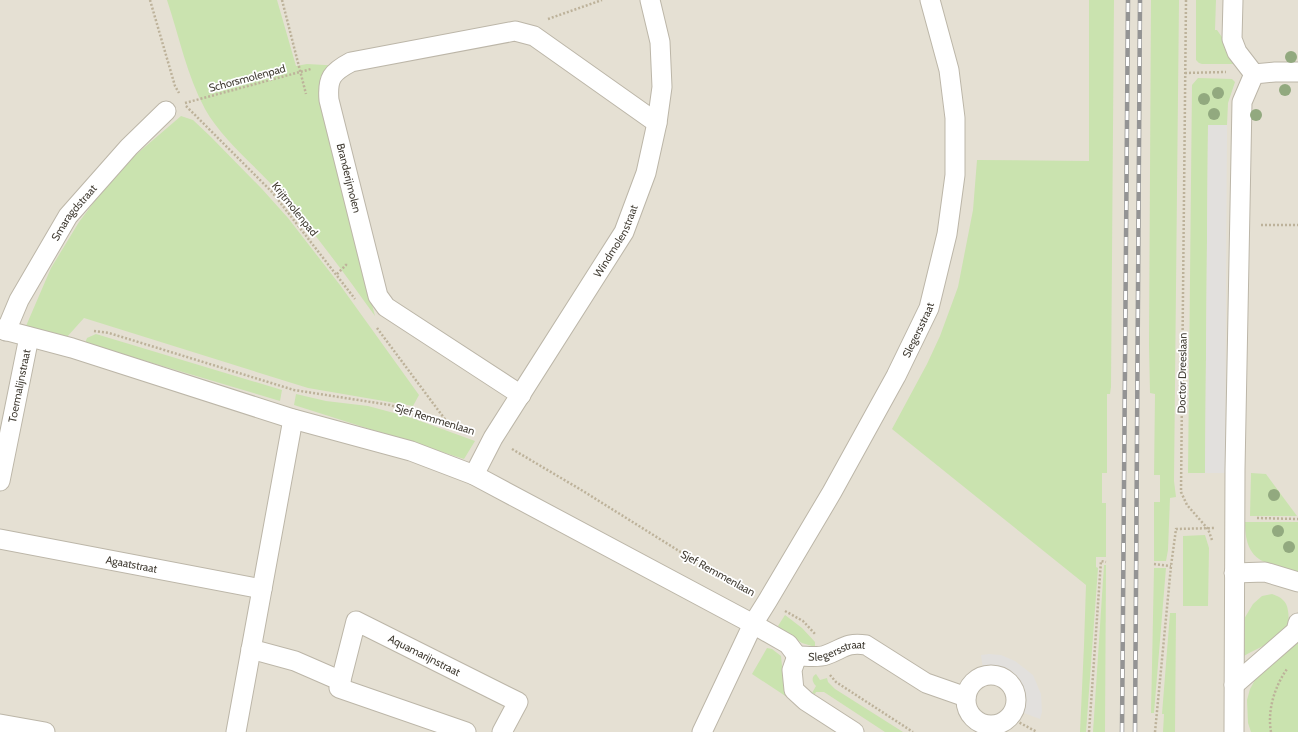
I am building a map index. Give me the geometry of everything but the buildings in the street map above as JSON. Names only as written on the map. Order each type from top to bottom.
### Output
[{"type":"street","name":"Windmolenstraat","points":[[474,476],[493,438],[624,232],[646,173],[657,123],[662,87],[660,42],[650,0]]},
{"type":"street","name":"Slegersstraat","points":[[702,732],[753,624],[832,492],[893,382],[929,308],[947,234],[956,175],[955,118],[949,70],[930,0]]},
{"type":"street","points":[[1233,0],[1232,39],[1237,52],[1254,74]]},
{"type":"street","points":[[332,76],[339,68],[351,62],[515,31],[534,36],[657,123]]},
{"type":"street","points":[[1254,74],[1298,72]]},
{"type":"street","points":[[1234,732],[1235,462],[1242,102],[1254,74]]},
{"type":"street","name":"Branderijmolen","points":[[332,76],[328,87],[329,100],[378,296],[386,307],[521,395]]},
{"type":"street","name":"Smaragdstraat","points":[[3,330],[18,300],[68,216],[129,147],[166,111]]},
{"type":"street","points":[[3,330],[72,348],[293,419],[411,451],[474,476],[753,624]]},
{"type":"street","name":"Toermalijnstraat","points":[[0,481],[29,337]]},
{"type":"street","points":[[236,732],[293,419]]},
{"type":"street","name":"Agaatstraat","points":[[0,539],[262,589]]},
{"type":"street","points":[[1234,573],[1265,572],[1298,582]]},
{"type":"street","name":"Aquamarijnstraat","points":[[341,681],[356,621],[518,702],[502,732]]},
{"type":"street","points":[[1234,685],[1296,631],[1298,623]]},
{"type":"street","name":"Slegersstraat","points":[[753,624],[788,644],[797,656],[825,656],[848,645],[857,643],[866,645],[926,683],[966,697]]},
{"type":"street","points":[[251,649],[295,661],[341,681],[340,688],[466,732]]},
{"type":"street","points":[[797,656],[792,670],[794,690],[806,701],[854,732]]},
{"type":"street","points":[[990,675],[1002,678],[1010,685],[1015,696],[1015,707],[1009,717],[1003,722],[996,725],[988,725],[980,723],[969,712],[966,705],[966,697],[970,686],[979,678],[990,675]]},
{"type":"street","points":[[0,724],[45,732]]},
{"type":"path","name":"Krijtmolenpad","points":[[150,0],[175,86],[184,103],[272,192],[358,302]]},
{"type":"path","points":[[515,31],[602,0]]},
{"type":"path","name":"Doctor Dreeslaan","points":[[1186,0],[1181,492],[1187,505],[1208,529],[1213,542]]},
{"type":"path","name":"Schorsmolenpad","points":[[166,111],[184,103],[315,69],[332,76]]},
{"type":"path","points":[[1185,73],[1218,72],[1254,74]]},
{"type":"path","points":[[1256,225],[1298,225]]},
{"type":"path","points":[[376,327],[447,422]]},
{"type":"path","name":"Sjef Remmenlaan","points":[[72,348],[91,331],[109,333],[294,390],[390,405],[447,422],[493,438],[583,491],[687,556],[768,600]]},
{"type":"path","points":[[1155,732],[1176,529],[1208,529],[1235,522],[1298,519]]},
{"type":"path","points":[[1089,732],[1100,562],[1106,562]]},
{"type":"path","points":[[1154,564],[1171,566]]},
{"type":"path","points":[[1271,732],[1271,710],[1275,692],[1282,676],[1289,666]]},
{"type":"path","points":[[1009,717],[1037,732]]},
{"type":"shaded area","points":[[0,0],[1298,0],[1298,732],[0,732]]},
{"type":"shaded area","points":[[1208,125],[1227,125],[1225,473],[1205,473]]},
{"type":"shaded area","points":[[981,655],[1001,655],[1015,661],[1033,675],[1041,694],[1042,712],[1040,719],[1024,713],[1025,702],[1022,690],[1016,679],[1006,672],[993,669],[983,669]]},
{"type":"green space","points":[[167,0],[277,0],[296,66],[307,64],[343,66],[326,125],[375,316],[304,221],[278,191],[229,141],[212,120],[205,109],[193,83]]},
{"type":"green space","points":[[1089,0],[1114,0],[1111,387],[1110,394],[1107,394],[1107,473],[1102,473],[1102,503],[1106,503],[1106,557],[1096,557],[1096,567],[1098,568],[1086,732],[1080,732],[1086,585],[892,429],[927,364],[940,336],[958,287],[973,210],[977,160],[1089,161]]},
{"type":"green space","points":[[1151,0],[1179,0],[1174,481],[1176,497],[1170,498],[1168,550],[1166,561],[1154,561],[1154,502],[1160,502],[1160,475],[1154,475],[1155,394],[1150,393],[1149,345]]},
{"type":"green space","points":[[1196,0],[1216,0],[1215,30],[1217,30],[1224,40],[1227,52],[1234,64],[1202,64],[1196,60]]},
{"type":"green space","points":[[1198,78],[1232,79],[1235,82],[1228,103],[1227,125],[1208,125],[1205,473],[1188,473],[1192,85]]},
{"type":"green space","points":[[181,116],[193,120],[211,137],[288,218],[340,285],[419,395],[413,406],[308,388],[84,318],[66,338],[26,326],[51,268],[79,222],[118,170]]},
{"type":"green space","points":[[96,334],[282,390],[280,401],[85,343],[87,338]]},
{"type":"green space","points":[[296,394],[326,401],[368,406],[409,417],[475,441],[464,459],[294,405]]},
{"type":"green space","points":[[1251,473],[1266,474],[1297,516],[1250,516]]},
{"type":"green space","points":[[1245,522],[1298,522],[1298,572],[1267,563],[1259,559],[1249,546],[1246,536]]},
{"type":"green space","points":[[1205,535],[1209,548],[1208,606],[1183,606],[1183,536]]},
{"type":"green space","points":[[1104,565],[1106,565],[1105,732],[1093,732]]},
{"type":"green space","points":[[1154,568],[1166,568],[1154,713],[1151,713]]},
{"type":"green space","points":[[1272,594],[1281,598],[1285,602],[1289,615],[1287,627],[1272,641],[1244,656],[1244,619],[1253,604],[1262,596]]},
{"type":"green space","points":[[1170,613],[1176,613],[1175,732],[1163,732],[1164,714],[1162,714]]},
{"type":"green space","points":[[785,615],[802,628],[815,642],[815,647],[802,643],[778,626]]},
{"type":"green space","points":[[1298,639],[1298,732],[1251,732],[1248,723],[1247,700],[1250,689],[1255,680]]},
{"type":"green space","points":[[767,648],[772,649],[781,656],[784,686],[786,692],[793,701],[752,674]]},
{"type":"green space","points":[[816,674],[820,680],[827,678],[828,682],[835,689],[903,732],[885,732],[824,692],[816,692],[815,694],[812,693],[816,686],[813,677]]},
{"type":"railway","points":[[1122,732],[1128,0]]},
{"type":"railway","points":[[1135,732],[1140,0]]}]
